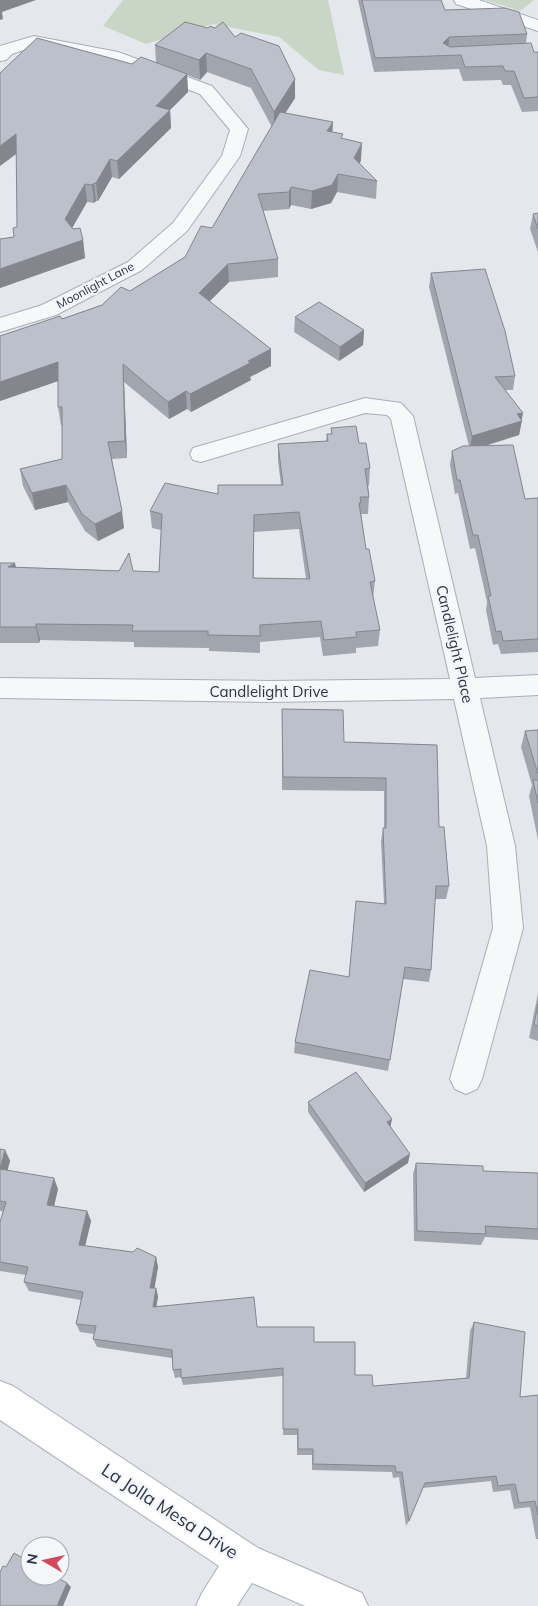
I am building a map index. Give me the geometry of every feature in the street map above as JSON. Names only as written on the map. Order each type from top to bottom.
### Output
[{"type":"street","points":[[462,0],[538,26]]},
{"type":"street","name":"Moonlight Lane","points":[[0,56],[6,50],[34,41],[112,56],[206,90],[240,129],[232,156],[180,226],[134,266],[49,310],[0,325]]},
{"type":"street","name":"Candlelight Place","points":[[201,454],[365,405],[394,408],[402,416],[501,846],[508,928],[466,1079]]},
{"type":"street","name":"Candlelight Drive","points":[[0,688],[249,691],[466,690],[538,685]]},
{"type":"street","name":"La Jolla Mesa Drive","points":[[0,1399],[245,1561],[349,1606]]},
{"type":"street","points":[[215,1606],[245,1561]]},
{"type":"green space","points":[[123,0],[328,0],[344,75],[319,70],[279,37],[213,24],[146,44],[103,26]]},
{"type":"green space","points":[[485,0],[534,0],[520,11]]},
{"type":"building","points":[[362,0],[441,0],[445,10],[505,8],[519,12],[527,34],[449,37],[443,43],[450,47],[531,43],[534,52],[538,52],[538,97],[524,98],[514,71],[505,71],[503,66],[465,67],[461,55],[375,58]]},
{"type":"building","points":[[185,22],[215,28],[223,22],[235,37],[241,33],[279,46],[295,79],[274,112],[251,69],[206,53],[199,60],[155,45]]},
{"type":"building","points":[[37,38],[132,64],[141,57],[187,74],[156,106],[170,110],[117,161],[110,159],[96,183],[92,185],[85,184],[65,219],[73,229],[80,228],[83,240],[0,269],[0,239],[14,237],[13,228],[17,227],[16,134],[0,146],[0,73]]},
{"type":"building","points":[[280,112],[333,122],[327,131],[343,134],[341,138],[362,143],[354,158],[377,181],[338,174],[332,185],[312,191],[291,187],[289,192],[258,194],[278,259],[228,264],[199,293],[271,349],[248,361],[250,363],[190,394],[186,391],[168,402],[123,364],[125,441],[108,442],[122,511],[95,524],[82,514],[66,485],[32,493],[20,469],[62,459],[62,407],[58,407],[58,362],[0,382],[0,336],[60,316],[62,319],[102,305],[121,287],[130,291],[185,257],[201,226],[212,228]]},
{"type":"building","points":[[538,213],[538,229],[533,214]]},
{"type":"building","points":[[485,269],[505,331],[515,376],[495,377],[523,413],[517,414],[522,421],[472,436],[431,273]]},
{"type":"building","points":[[319,302],[364,330],[340,347],[295,317]]},
{"type":"building","points":[[356,426],[359,443],[366,443],[370,468],[365,469],[369,497],[360,497],[361,503],[359,503],[366,549],[369,549],[375,581],[370,582],[380,630],[356,632],[357,637],[324,640],[321,621],[260,625],[260,636],[208,635],[208,631],[132,631],[133,625],[36,624],[36,627],[0,627],[0,563],[15,563],[8,567],[119,571],[129,553],[133,571],[159,572],[162,514],[150,511],[165,483],[218,494],[218,485],[283,485],[278,444],[328,441],[327,434],[332,434],[331,428]],"holes":[[[299,512],[310,579],[253,578],[254,515]]]},
{"type":"building","points":[[513,445],[525,499],[538,498],[538,639],[503,641],[501,631],[496,632],[488,596],[491,596],[478,535],[473,535],[460,480],[457,480],[452,451],[463,446]]},
{"type":"building","points":[[282,709],[343,710],[344,742],[437,745],[439,827],[444,827],[449,886],[436,886],[431,970],[405,967],[390,1060],[295,1042],[310,970],[349,977],[356,901],[386,904],[383,828],[386,828],[386,778],[283,777]]},
{"type":"building","points":[[538,730],[538,774],[525,731]]},
{"type":"building","points":[[533,780],[538,780],[538,803]]},
{"type":"building","points":[[538,1004],[538,1026],[534,1025]]},
{"type":"building","points":[[356,1072],[392,1119],[387,1122],[410,1154],[365,1183],[308,1102]]},
{"type":"building","points":[[0,1149],[5,1150],[0,1169]]},
{"type":"building","points":[[416,1163],[483,1166],[483,1171],[538,1173],[538,1229],[485,1226],[486,1234],[417,1231]]},
{"type":"building","points":[[0,1169],[54,1178],[47,1205],[87,1211],[79,1245],[133,1252],[137,1248],[156,1257],[150,1288],[156,1288],[153,1307],[254,1297],[257,1327],[314,1327],[314,1342],[355,1342],[355,1375],[372,1375],[373,1386],[469,1378],[474,1322],[525,1332],[520,1397],[538,1395],[538,1515],[535,1501],[519,1503],[515,1484],[498,1486],[496,1476],[425,1483],[409,1521],[402,1472],[396,1472],[395,1466],[313,1464],[313,1449],[298,1449],[298,1429],[283,1429],[283,1368],[181,1378],[181,1369],[173,1370],[172,1350],[93,1339],[96,1326],[76,1324],[83,1292],[24,1282],[28,1267],[0,1262],[0,1222],[6,1202],[0,1201]]},
{"type":"building","points":[[14,1553],[20,1556],[20,1586],[66,1586],[57,1606],[0,1606],[0,1572],[3,1566],[6,1567]]}]
